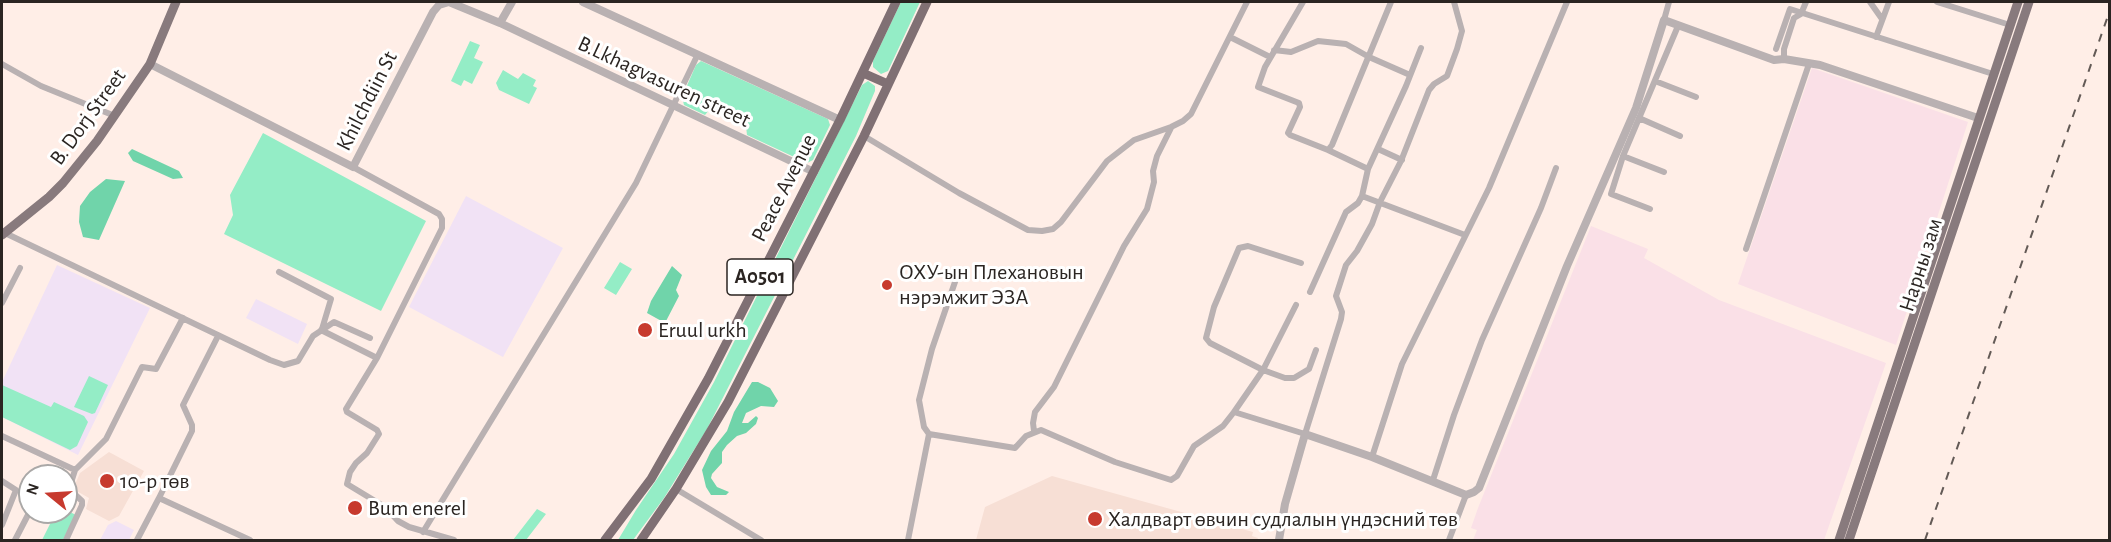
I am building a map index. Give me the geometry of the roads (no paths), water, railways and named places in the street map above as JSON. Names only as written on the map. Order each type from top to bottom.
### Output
[{"type":"highway","name":"Peace Avenue","points":[[605,540],[651,479],[675,440],[814,172],[896,2]]},
{"type":"highway","name":"A0501","points":[[641,540],[676,489],[728,402],[864,136],[927,2]]},
{"type":"highway","points":[[863,73],[888,84]]},
{"type":"main road","name":"B. Dorj Street","points":[[3,234],[63,183],[115,116],[150,64],[176,2]]},
{"type":"main road","name":"Нарны зам","points":[[1839,540],[2018,2]]},
{"type":"main road","name":"Нарны зам","points":[[1849,540],[2030,2]]},
{"type":"street","name":"Khilchdiin St","points":[[150,64],[353,167],[433,12],[439,5],[448,2],[500,23]]},
{"type":"street","points":[[500,23],[512,2]]},
{"type":"street","points":[[583,2],[840,120]]},
{"type":"street","points":[[864,136],[969,199],[1028,230],[1053,229],[1061,222],[1107,161],[1134,140],[1183,122],[1191,114],[1247,2]]},
{"type":"street","points":[[1303,2],[1270,57],[1258,87],[1299,103],[1300,106],[1288,133],[1290,135],[1368,169]]},
{"type":"street","points":[[1328,150],[1391,2]]},
{"type":"street","points":[[1279,540],[1285,504],[1341,319],[1342,312],[1336,296],[1346,265],[1372,224],[1380,202],[1402,160],[1429,90],[1447,76],[1462,31],[1454,2]]},
{"type":"street","points":[[1372,457],[1402,364],[1490,188],[1568,2]]},
{"type":"street","points":[[1234,412],[1372,457],[1466,495],[1474,492],[1484,480],[1567,266],[1636,108],[1669,2]]},
{"type":"street","points":[[1784,60],[1784,49],[1794,18],[1801,14],[1806,2]]},
{"type":"street","points":[[1870,2],[1882,19]]},
{"type":"street","points":[[1876,37],[1889,2]]},
{"type":"street","points":[[1937,2],[1956,4],[2010,25]]},
{"type":"street","points":[[1776,49],[1790,9],[1993,74]]},
{"type":"street","points":[[1664,20],[1774,60],[1820,65],[1978,118]]},
{"type":"street","name":"B.Lkhagvasuren street","points":[[500,23],[814,172]]},
{"type":"street","points":[[1650,209],[1611,194],[1623,156],[1678,26]]},
{"type":"street","points":[[1230,37],[1270,57]]},
{"type":"street","points":[[1274,50],[1291,52],[1318,41],[1346,44],[1410,75]]},
{"type":"street","points":[[1310,292],[1346,212],[1358,203],[1362,196],[1368,169],[1421,48]]},
{"type":"street","points":[[423,532],[636,183],[697,56]]},
{"type":"street","points":[[2,64],[41,86],[115,116]]},
{"type":"street","points":[[1746,249],[1809,64]]},
{"type":"street","points":[[1655,81],[1696,98]]},
{"type":"street","points":[[1639,118],[1680,136]]},
{"type":"street","points":[[1034,431],[1035,412],[1054,387],[1124,246],[1147,209],[1154,182],[1153,171],[1157,156],[1171,127]]},
{"type":"street","points":[[1378,149],[1402,160]]},
{"type":"street","points":[[1623,156],[1664,172]]},
{"type":"street","points":[[353,167],[439,214],[442,219],[442,228],[377,358],[346,409],[347,412],[377,430],[379,434],[367,453],[350,472],[347,484],[385,507],[398,520],[423,532],[454,540]]},
{"type":"street","points":[[1433,480],[1482,340],[1541,208],[1556,168]]},
{"type":"street","points":[[1362,196],[1465,235]]},
{"type":"street","points":[[3,234],[284,365],[297,360],[313,336],[334,322],[370,338]]},
{"type":"street","points":[[1301,263],[1242,246],[1237,251],[1214,307],[1206,333],[1207,341],[1263,370],[1285,378],[1294,378],[1309,369],[1316,350]]},
{"type":"street","points":[[2,303],[20,268]]},
{"type":"street","points":[[279,272],[331,299],[321,330]]},
{"type":"street","points":[[956,279],[932,349],[919,400],[924,427],[929,434],[1015,448],[1034,431],[1044,431],[1115,462],[1173,480],[1194,446],[1223,426],[1234,412],[1263,370],[1296,305]]},
{"type":"street","points":[[78,467],[106,440],[142,367],[156,369],[183,318]]},
{"type":"street","points":[[321,330],[377,358]]},
{"type":"street","points":[[137,540],[192,428],[183,405],[218,336]]},
{"type":"street","points":[[908,540],[929,434]]},
{"type":"street","points":[[2,437],[62,464]]},
{"type":"street","points":[[2,481],[16,490],[2,525]]},
{"type":"street","points":[[676,489],[761,540]]},
{"type":"street","points":[[1449,540],[1466,495]]},
{"type":"street","points":[[78,498],[82,505],[78,514]]},
{"type":"street","points":[[159,498],[250,540]]},
{"type":"street","points":[[15,540],[23,524]]},
{"type":"street","points":[[66,540],[73,524]]},
{"type":"railway","points":[[1925,540],[2110,10]]},
{"type":"place","name":"ОХУ-ын Плехановын нэрэмжит ЭЗА","points":[[887,285]]},
{"type":"place","name":"Eruul urkh","points":[[645,330]]},
{"type":"place","name":"10-р төв","points":[[107,481]]},
{"type":"place","name":"Bum enerel","points":[[355,508]]},
{"type":"place","name":"Халдварт өвчин судлалын үндэсний төв","points":[[1095,519]]}]
